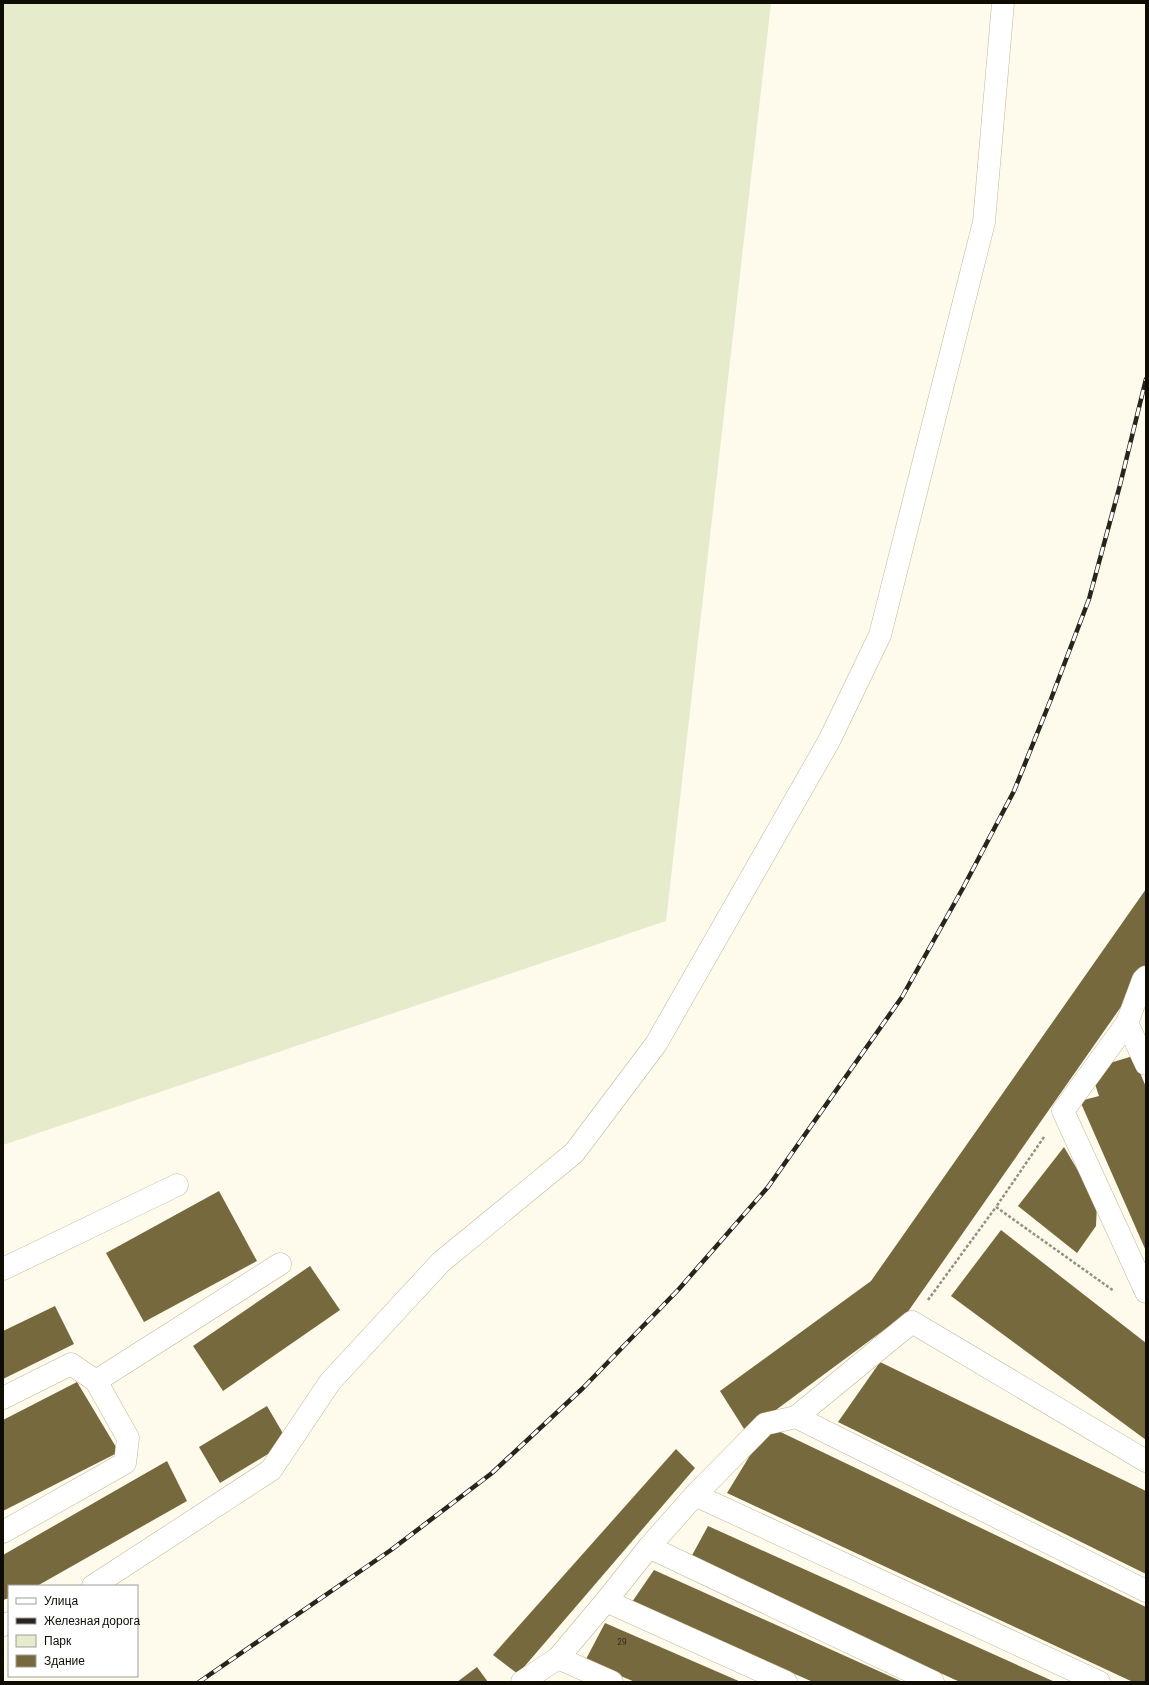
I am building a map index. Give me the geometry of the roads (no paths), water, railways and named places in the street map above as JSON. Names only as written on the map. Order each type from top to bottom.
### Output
[{"type":"lane","points":[[95,1585],[271,1470],[330,1382],[441,1262],[574,1153],[656,1044],[829,741],[880,635],[984,222],[1003,3]]},
{"type":"lane","points":[[1146,977],[1143,980],[1127,1023],[1063,1111],[1146,1292]]},
{"type":"lane","points":[[1127,1023],[1146,1064]]},
{"type":"lane","points":[[3,1269],[177,1185]]},
{"type":"lane","points":[[96,1381],[280,1264]]},
{"type":"lane","points":[[522,1682],[558,1658],[649,1547],[695,1495],[765,1424],[796,1417],[912,1322],[1146,1461]]},
{"type":"lane","points":[[3,1398],[71,1364],[96,1381],[128,1438],[125,1463],[3,1532]]},
{"type":"lane","points":[[796,1417],[1146,1591]]},
{"type":"lane","points":[[695,1495],[1100,1682]]},
{"type":"lane","points":[[649,1547],[933,1682]]},
{"type":"lane","points":[[606,1601],[786,1682]]},
{"type":"lane","points":[[558,1658],[612,1682]]},
{"type":"railway","points":[[199,1682],[391,1550],[492,1473],[583,1388],[679,1289],[768,1187],[902,997],[963,888],[1014,791],[1089,599],[1120,485],[1146,379]]}]
